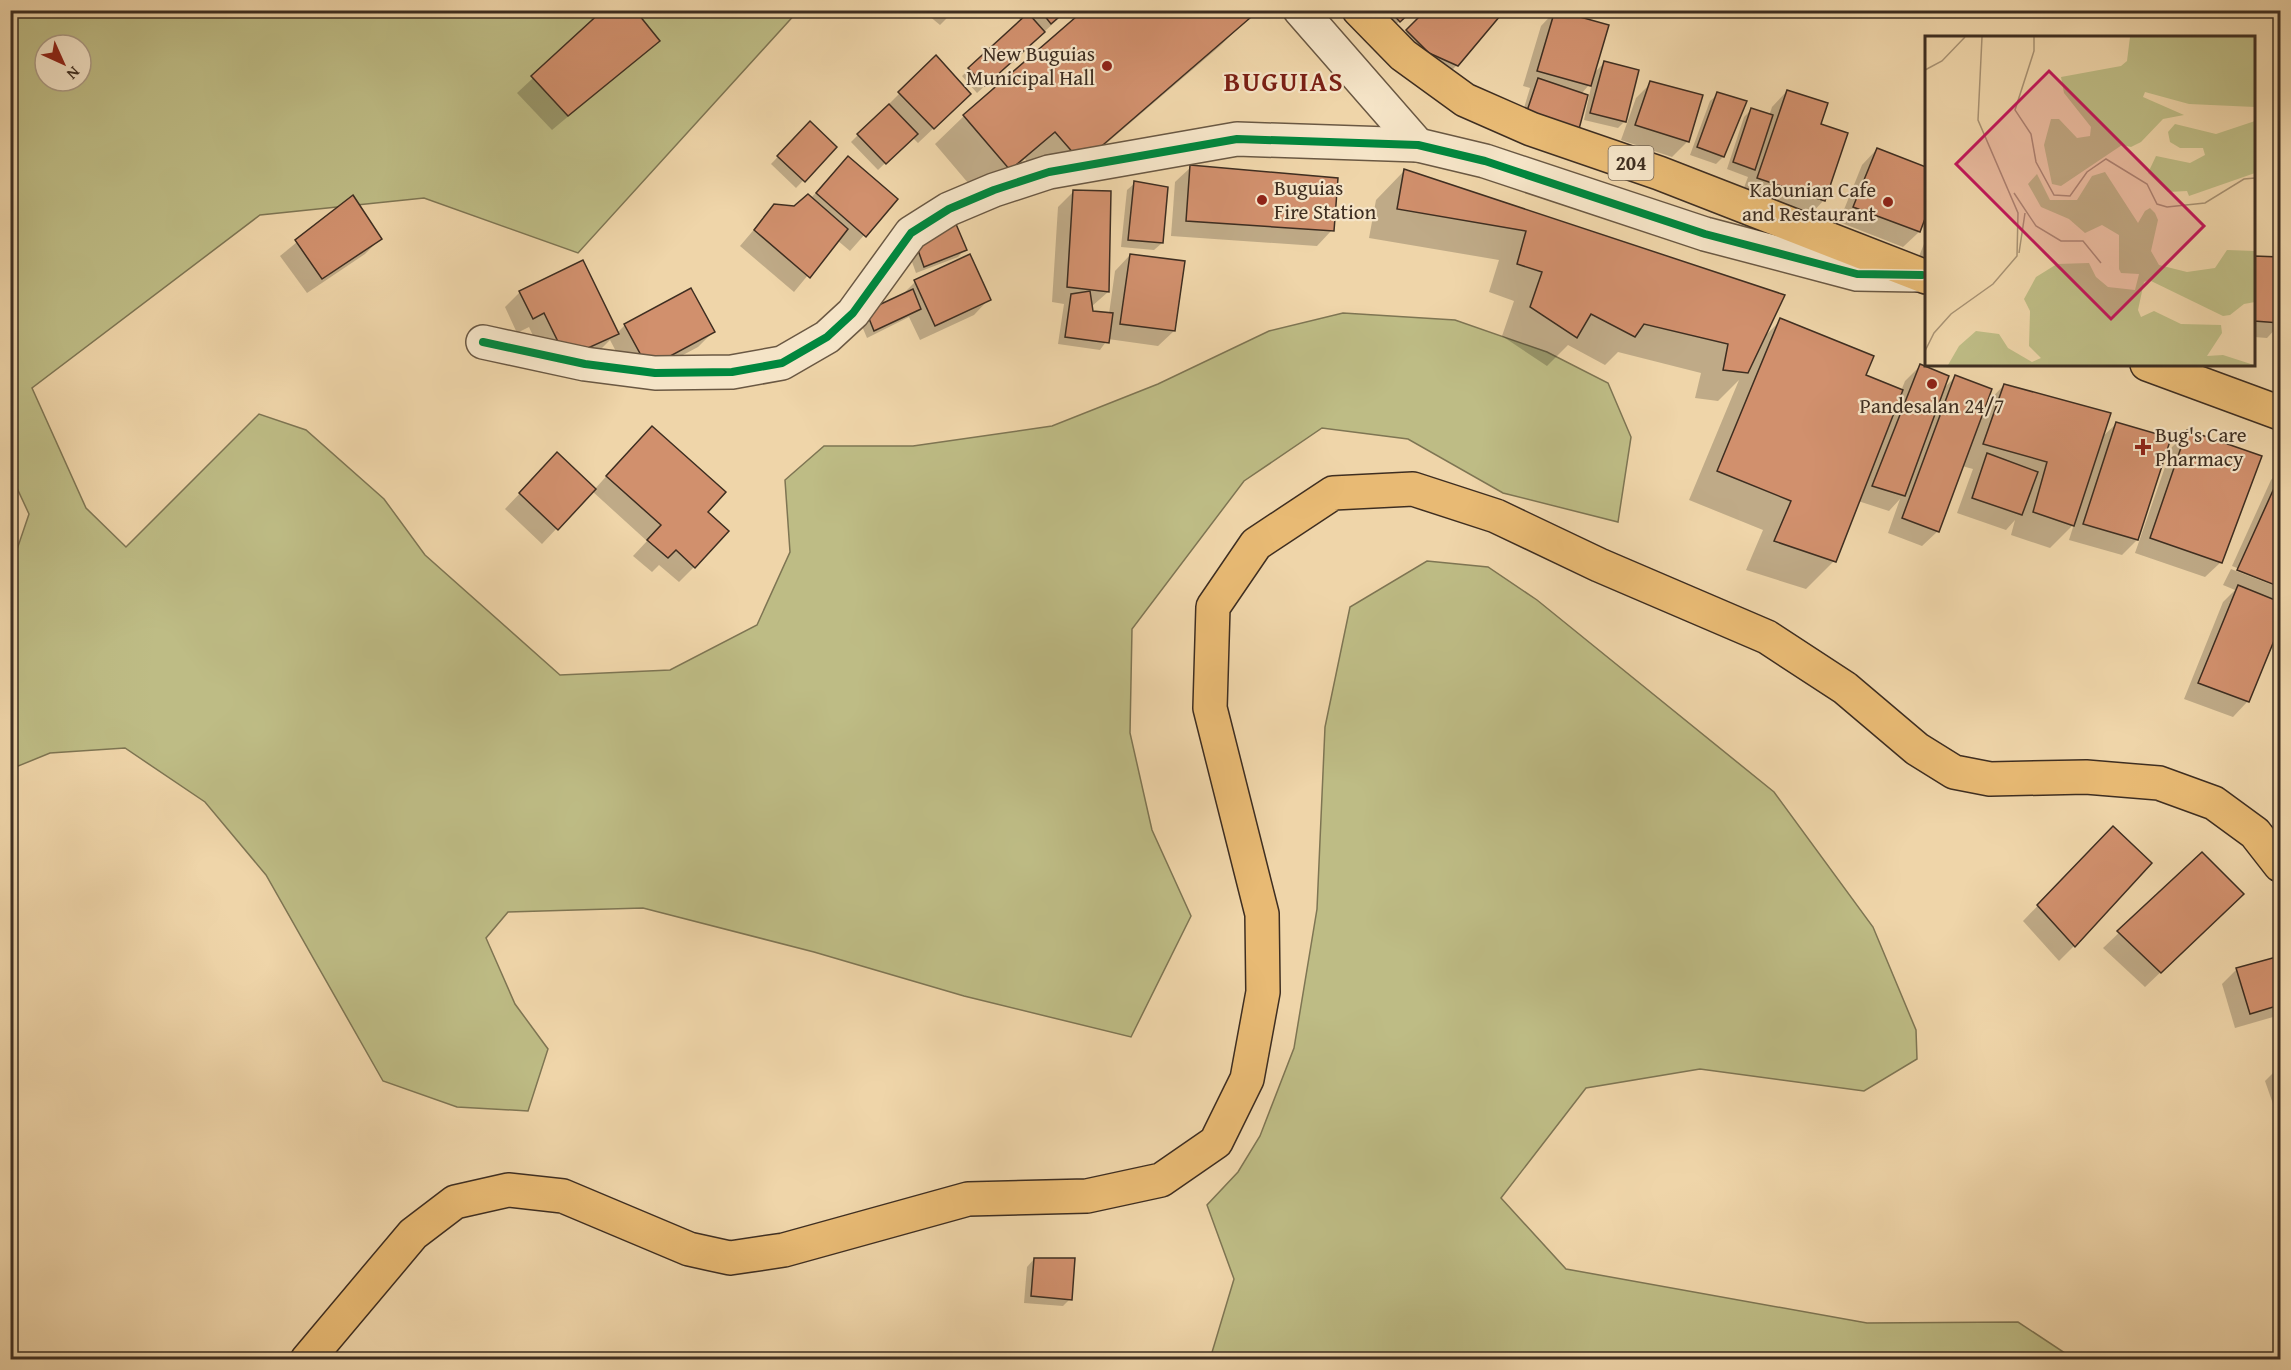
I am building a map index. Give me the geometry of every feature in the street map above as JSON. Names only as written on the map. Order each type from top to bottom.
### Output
[{"type":"main road","name":"204","points":[[1359,10],[1403,55],[1465,100],[1531,129],[1659,173],[1924,276]]},
{"type":"main road","points":[[2152,366],[2280,413]]},
{"type":"main road","points":[[307,1359],[413,1234],[455,1202],[508,1190],[563,1196],[689,1249],[730,1258],[784,1250],[968,1199],[1087,1196],[1161,1180],[1216,1142],[1247,1079],[1263,992],[1263,947],[1262,914],[1210,708],[1213,607],[1256,544],[1333,493],[1413,489],[1496,516],[1599,565],[1767,637],[1845,688],[1917,749],[1954,772],[1990,779],[2086,777],[2159,783],[2214,802],[2254,833],[2280,866]]},
{"type":"street","points":[[1300,10],[1418,145]]},
{"type":"street","points":[[483,342],[585,364],[655,373],[732,372],[782,363],[827,337],[853,312],[911,233],[949,209],[994,190],[1050,172],[1237,139],[1418,145],[1485,161],[1705,234],[1857,274],[1924,276]]},
{"type":"shaded area","points":[[11,11],[798,11],[578,253],[424,198],[260,215],[32,388],[86,508],[126,547],[259,414],[306,430],[384,499],[425,555],[560,675],[670,670],[757,625],[790,552],[785,480],[824,446],[913,446],[1052,426],[1158,384],[1269,331],[1343,313],[1455,320],[1547,352],[1608,383],[1631,437],[1618,522],[1503,493],[1408,439],[1322,428],[1244,481],[1132,629],[1130,733],[1152,830],[1191,916],[1131,1037],[964,996],[814,952],[643,908],[508,912],[486,938],[515,1004],[548,1049],[528,1111],[457,1107],[383,1081],[266,875],[205,802],[125,748],[50,753],[11,769],[11,567],[29,514],[10,473]]},
{"type":"shaded area","points":[[1427,561],[1488,567],[1537,600],[1774,792],[1873,927],[1916,1030],[1917,1059],[1864,1091],[1700,1069],[1586,1088],[1501,1198],[1566,1269],[1867,1323],[2018,1322],[2074,1359],[1210,1359],[1234,1279],[1207,1205],[1238,1172],[1260,1136],[1294,1048],[1317,909],[1325,727],[1350,607]]},
{"type":"shaded area","points":[[805,1356],[807,1359],[541,1359]]},
{"type":"building","points":[[603,10],[635,10],[660,41],[568,116],[531,76]]},
{"type":"building","points":[[1040,10],[1067,10],[1051,24]]},
{"type":"building","name":"New Buguias Municipal Hall","points":[[1084,10],[1244,10],[1250,18],[1082,163],[1055,132],[1010,170],[963,115]]},
{"type":"building","points":[[1389,10],[1413,10],[1400,22]]},
{"type":"building","points":[[1426,10],[1494,10],[1500,16],[1458,66],[1429,53],[1406,30]]},
{"type":"building","points":[[1555,10],[1609,25],[1591,86],[1537,71]]},
{"type":"building","points":[[1028,13],[1045,32],[985,86],[968,68]]},
{"type":"building","points":[[936,55],[971,94],[934,129],[898,92]]},
{"type":"building","points":[[1604,61],[1639,70],[1626,122],[1590,113]]},
{"type":"building","points":[[1538,78],[1588,95],[1579,129],[1527,111]]},
{"type":"building","points":[[1650,81],[1703,95],[1689,142],[1635,125]]},
{"type":"building","points":[[1787,90],[1828,103],[1821,124],[1848,133],[1825,201],[1757,178]]},
{"type":"building","points":[[1717,92],[1747,101],[1724,157],[1697,147]]},
{"type":"building","points":[[889,104],[918,134],[886,164],[857,134]]},
{"type":"building","points":[[1751,108],[1773,115],[1755,170],[1733,162]]},
{"type":"building","points":[[810,121],[837,147],[805,182],[777,156]]},
{"type":"building","points":[[1877,148],[1925,167],[1925,219],[1920,232],[1853,207]]},
{"type":"building","points":[[848,156],[898,199],[866,237],[816,193]]},
{"type":"building","name":"Buguias Fire Station","points":[[1190,165],[1338,178],[1334,231],[1186,221]]},
{"type":"building","points":[[1404,169],[1785,295],[1748,373],[1723,370],[1728,344],[1644,324],[1635,337],[1591,314],[1577,338],[1530,307],[1542,272],[1517,264],[1526,231],[1397,209]]},
{"type":"building","points":[[1134,181],[1168,187],[1163,243],[1128,240]]},
{"type":"building","points":[[1073,190],[1111,191],[1109,292],[1067,287]]},
{"type":"building","points":[[808,194],[848,229],[810,278],[754,230],[774,204],[794,206]]},
{"type":"building","points":[[353,195],[382,239],[322,279],[295,240]]},
{"type":"building","points":[[953,217],[967,250],[924,267],[913,236]]},
{"type":"building","points":[[970,254],[991,300],[935,326],[914,280]]},
{"type":"building","points":[[1130,254],[1185,261],[1175,331],[1120,324]]},
{"type":"building","points":[[2255,256],[2280,257],[2280,323],[2255,321]]},
{"type":"building","points":[[583,260],[619,334],[566,358],[544,313],[533,319],[519,291]]},
{"type":"building","points":[[691,288],[715,332],[648,368],[624,324]]},
{"type":"building","points":[[913,289],[921,309],[874,331],[866,311]]},
{"type":"building","points":[[1090,291],[1093,311],[1113,313],[1109,343],[1065,337],[1071,294]]},
{"type":"building","points":[[1780,318],[1874,356],[1866,375],[1903,390],[1836,562],[1774,541],[1791,501],[1717,471]]},
{"type":"building","points":[[1920,364],[1949,376],[1905,496],[1872,486]]},
{"type":"building","points":[[1955,375],[1992,389],[1939,532],[1902,518]]},
{"type":"building","points":[[2004,384],[2111,413],[2074,526],[2033,512],[2047,462],[1983,444]]},
{"type":"building","points":[[2116,422],[2171,438],[2138,540],[2083,524]]},
{"type":"building","points":[[652,426],[726,492],[708,512],[729,531],[695,568],[676,550],[668,558],[647,540],[661,525],[606,476]]},
{"type":"building","points":[[2187,430],[2262,456],[2222,563],[2150,538]]},
{"type":"building","points":[[557,452],[596,489],[558,530],[519,493]]},
{"type":"building","points":[[1987,453],[2038,472],[2022,515],[1972,498]]},
{"type":"building","points":[[2280,475],[2280,587],[2237,570]]},
{"type":"building","points":[[2238,585],[2280,602],[2280,626],[2249,702],[2198,683]]},
{"type":"building","points":[[2113,826],[2152,863],[2075,947],[2037,905]]},
{"type":"building","points":[[2202,852],[2244,894],[2161,973],[2117,931]]},
{"type":"building","points":[[2280,956],[2280,1005],[2250,1014],[2236,968]]},
{"type":"building","points":[[1034,1258],[1075,1258],[1072,1300],[1031,1296]]},
{"type":"cycle path","points":[[483,342],[585,364],[655,373],[732,372],[782,363],[827,337],[853,313],[911,233],[949,209],[994,190],[1049,172],[1237,139],[1418,145],[1485,161],[1705,234],[1857,274],[1922,275]]},
{"type":"place","name":"New Buguias Municipal Hall","points":[[1107,66]]},
{"type":"place","name":"Buguias Fire Station","points":[[1262,200]]},
{"type":"place","name":"Kabunian Cafe and Restaurant","points":[[1888,202]]},
{"type":"place","name":"Pandesalan 24/7","points":[[1932,384]]},
{"type":"place","name":"Bug's Care Pharmacy","points":[[2143,447]]},
{"type":"district","name":"BUGUIAS","points":[[1284,82]]}]
